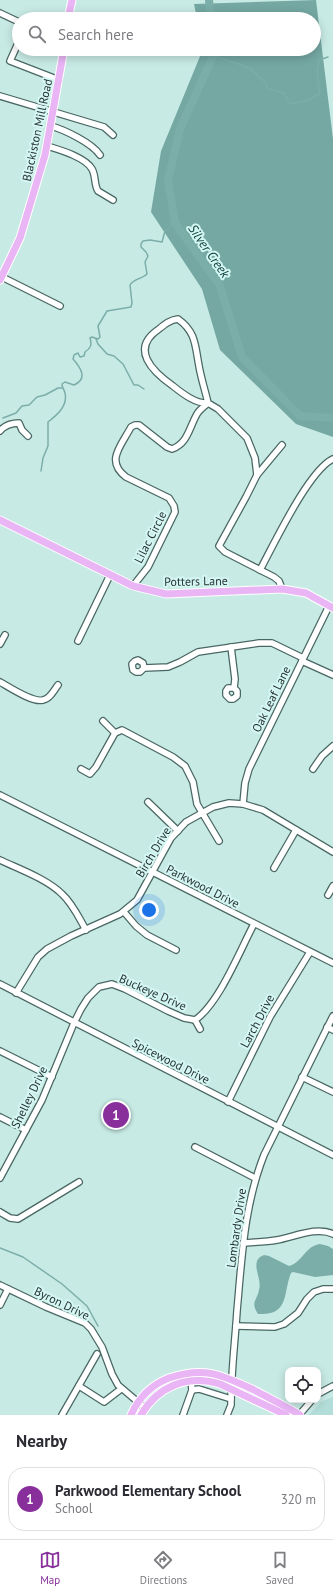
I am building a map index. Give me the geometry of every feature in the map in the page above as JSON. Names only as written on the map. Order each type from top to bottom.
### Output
[{"type":"main road","points":[[69,12],[72,0]]},
{"type":"main road","name":"Blackiston Mill Road","points":[[1,275],[20,238],[35,190],[54,113],[63,56]]},
{"type":"main road","name":"Potters Lane","points":[[0,520],[133,586],[166,594],[282,589],[306,593],[331,607]]},
{"type":"main road","points":[[131,1415],[138,1402],[151,1388],[161,1381],[183,1374],[202,1372],[212,1373],[232,1379],[299,1415]]},
{"type":"main road","points":[[143,1412],[164,1391],[178,1383],[191,1380],[210,1381],[231,1389],[286,1415]]},
{"type":"street","points":[[0,13],[12,19]]},
{"type":"street","points":[[12,56],[10,61],[59,80]]},
{"type":"street","points":[[0,96],[104,127],[114,135]]},
{"type":"street","points":[[51,126],[62,129],[96,149],[100,155]]},
{"type":"street","points":[[47,146],[70,153],[90,166],[94,171],[96,188],[98,191],[113,200]]},
{"type":"street","points":[[1,275],[60,306]]},
{"type":"street","points":[[208,402],[201,404],[182,393],[158,375],[146,360],[144,349],[148,339],[155,331],[172,320],[178,319],[184,323],[190,332],[196,343],[199,367],[208,402],[218,409],[247,438],[255,458],[257,475]]},
{"type":"street","name":"Lilac Circle","points":[[133,586],[148,567],[175,512],[174,506],[169,498],[120,473],[116,468],[114,457],[131,427],[135,425],[139,425],[167,447],[172,449],[178,447],[186,439],[198,412],[208,402]]},
{"type":"street","points":[[0,431],[12,423],[19,423],[22,430],[28,436]]},
{"type":"street","points":[[282,444],[257,475],[219,546],[225,552],[279,580],[282,589]]},
{"type":"street","points":[[260,570],[304,491],[327,461],[333,459]]},
{"type":"street","points":[[78,641],[110,575]]},
{"type":"street","name":"Oak Leaf Lane","points":[[243,804],[245,784],[249,769],[302,660],[331,607]]},
{"type":"street","points":[[0,644],[5,635]]},
{"type":"street","points":[[144,668],[168,667],[198,652],[272,643],[333,675]]},
{"type":"street","points":[[231,647],[235,679],[234,688]]},
{"type":"street","points":[[0,682],[35,700],[43,700],[50,696],[58,685]]},
{"type":"street","points":[[104,721],[115,733]]},
{"type":"street","points":[[81,769],[90,774],[96,767],[115,733],[122,730],[173,757],[185,766],[193,782],[197,804],[220,841]]},
{"type":"street","points":[[313,769],[322,756],[333,746]]},
{"type":"street","name":"Parkwood Drive","points":[[0,795],[333,963]]},
{"type":"street","points":[[148,802],[178,831]]},
{"type":"street","name":"Birch Drive","points":[[16,993],[38,957],[47,949],[124,912],[137,900],[171,838],[186,822],[213,807],[228,803],[243,804],[263,810],[333,852]]},
{"type":"street","points":[[274,868],[296,830]]},
{"type":"street","points":[[0,860],[50,885],[63,894],[74,908],[86,930]]},
{"type":"street","points":[[328,895],[333,886]]},
{"type":"street","points":[[124,912],[142,931],[176,950]]},
{"type":"street","name":"Buckeye Drive","points":[[74,1023],[88,998],[99,986],[112,984],[125,989],[168,1012],[184,1018],[195,1020],[202,1015],[215,1000],[254,924]]},
{"type":"street","name":"Larch Drive","points":[[228,1102],[270,1017],[310,952]]},
{"type":"street","name":"Spicewood Drive","points":[[0,984],[333,1156]]},
{"type":"street","name":"Lombardy Drive","points":[[227,1415],[231,1405],[243,1243],[249,1203],[255,1178],[264,1154],[333,1016]]},
{"type":"street","name":"Buckeye Drive","points":[[195,1020],[200,1029]]},
{"type":"street","name":"Shelley Drive","points":[[0,1178],[42,1100],[74,1023]]},
{"type":"street","points":[[327,1027],[333,1030]]},
{"type":"street","points":[[0,1051],[52,1077]]},
{"type":"street","points":[[302,1077],[333,1092]]},
{"type":"street","points":[[0,1118],[26,1130]]},
{"type":"street","points":[[195,1147],[255,1178]]},
{"type":"street","points":[[0,1212],[10,1218],[18,1219],[80,1182]]},
{"type":"street","points":[[243,1243],[273,1241],[316,1232],[330,1232],[333,1234]]},
{"type":"street","name":"Byron Drive","points":[[0,1285],[46,1307],[85,1323],[91,1329],[102,1347],[112,1374],[121,1389],[138,1402],[143,1412]]},
{"type":"street","points":[[0,1305],[8,1289]]},
{"type":"street","points":[[236,1326],[280,1326],[298,1313],[307,1299],[314,1292],[323,1289],[333,1289]]},
{"type":"street","points":[[62,1415],[97,1354]]},
{"type":"street","points":[[183,1415],[192,1390],[191,1380]]},
{"type":"street","points":[[79,1386],[104,1402],[121,1389]]},
{"type":"street","points":[[321,1392],[333,1386]]},
{"type":"street","points":[[192,1390],[199,1390],[231,1399]]},
{"type":"street","points":[[299,1415],[309,1403]]},
{"type":"shaded area","points":[[316,0],[317,12],[196,12],[194,4]]},
{"type":"shaded area","points":[[321,41],[333,139],[333,437],[296,424],[220,350],[202,289],[151,212],[161,151],[200,56],[321,56]]},
{"type":"shaded area","points":[[320,1244],[333,1249],[333,1275],[315,1277],[293,1272],[291,1273],[284,1301],[280,1307],[276,1311],[268,1314],[258,1314],[254,1304],[260,1286],[256,1268],[259,1258],[264,1255],[269,1256],[289,1266],[297,1262],[315,1245]]},
{"type":"shaded area","points":[[333,1397],[333,1415],[309,1415],[321,1403]]},
{"type":"waterway","name":"Silver Creek","points":[[209,0],[210,12]]},
{"type":"waterway","points":[[213,56],[251,69],[265,82],[268,89],[284,93],[290,104],[308,100],[320,94],[317,72],[319,60],[328,57]]},
{"type":"waterway","name":"Silver Creek","points":[[213,56],[180,129],[168,180],[175,223],[220,286],[242,357],[300,416],[333,418]]},
{"type":"waterway","points":[[41,471],[43,458],[48,446],[48,422],[61,410],[66,398],[62,384],[65,382],[74,385],[78,383],[82,377],[81,370],[73,359],[74,355],[78,353],[80,357],[84,356],[85,352],[89,349],[91,343],[90,338],[92,337],[98,339],[100,337],[98,326],[107,311],[131,307],[130,285],[133,281],[147,274],[145,262],[148,256],[141,247],[141,244],[143,241],[150,240],[162,242],[165,231],[175,223]]},
{"type":"waterway","points":[[96,339],[98,344],[107,354],[114,356],[123,364],[134,385],[138,385],[144,389]]},
{"type":"waterway","points":[[3,418],[16,413],[22,406],[29,405],[37,397],[45,395],[58,388],[62,388]]},
{"type":"waterway","points":[[0,1248],[23,1257],[62,1284],[87,1306],[98,1326]]},
{"type":"place","name":"Parkwood Elementary School","points":[[116,1115]]}]
